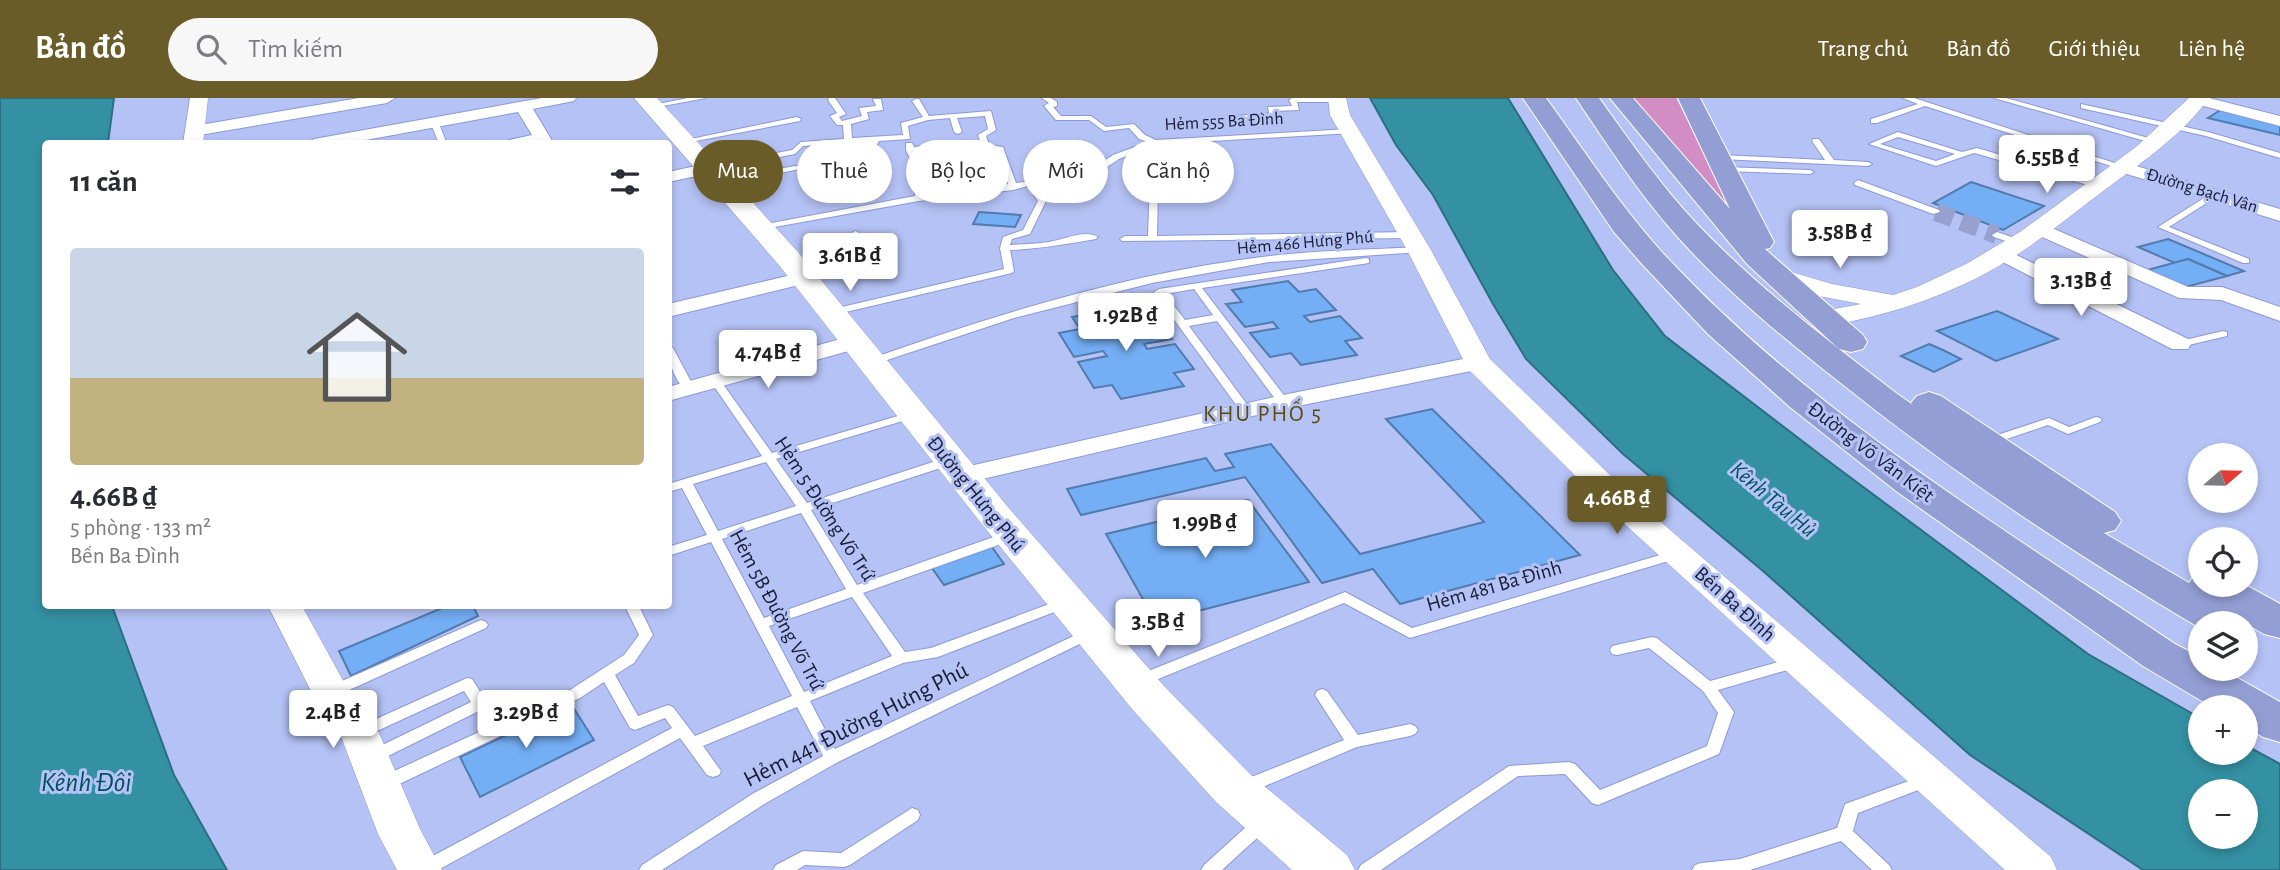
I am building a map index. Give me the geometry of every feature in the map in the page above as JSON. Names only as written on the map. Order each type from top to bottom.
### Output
[{"type":"highway","points":[[1535,98],[1578,128]]},
{"type":"highway","name":"Đường Võ Văn Kiệt","points":[[1535,98],[1624,226],[1732,326],[1813,408],[1910,483],[2159,655],[2280,724]]},
{"type":"highway","name":"Đường Võ Văn Kiệt","points":[[1553,98],[1732,326],[1856,423],[1956,496],[2083,582],[2188,646]]},
{"type":"highway","points":[[1587,98],[1642,176],[1686,228],[1784,322],[1905,385],[2098,519],[2188,572]]},
{"type":"highway","points":[[1621,98],[1764,265],[1822,319],[1845,354],[1911,422],[2030,507],[2205,611]]},
{"type":"highway","points":[[1689,98],[1759,235],[1764,265]]},
{"type":"highway","points":[[1732,326],[1822,319]]},
{"type":"highway","points":[[2233,597],[2280,623]]},
{"type":"highway","points":[[2258,641],[2280,652]]},
{"type":"highway","points":[[2251,681],[2280,697]]},
{"type":"main road","name":"Đường Hưng Phú","points":[[648,102],[693,150]]},
{"type":"main road","name":"Đường Hưng Phú","points":[[740,203],[833,312],[1010,536],[1134,682],[1250,806],[1329,870]]},
{"type":"street","points":[[195,122],[294,98]]},
{"type":"street","points":[[195,122],[387,98]]},
{"type":"street","points":[[331,140],[432,116],[568,98]]},
{"type":"street","name":"Bến Ba Đình","points":[[1337,99],[1340,115],[1414,242],[1478,363],[1630,512],[2035,870]]},
{"type":"street","points":[[1822,319],[1860,313],[1903,301],[1957,278],[2006,244],[2038,228],[2123,167],[2199,99],[2280,121]]},
{"type":"street","points":[[522,106],[543,140]]},
{"type":"street","name":"Đường Bạch Vân","points":[[2123,167],[2280,215]]},
{"type":"street","points":[[672,177],[693,176]]},
{"type":"street","points":[[2038,228],[2186,294],[2197,291],[2235,297],[2280,315]]},
{"type":"street","points":[[2006,244],[2180,344]]},
{"type":"street","points":[[1764,265],[1828,292],[1903,301]]},
{"type":"street","points":[[672,310],[800,273]]},
{"type":"street","points":[[1845,354],[1903,301]]},
{"type":"street","points":[[679,391],[863,352]]},
{"type":"street","points":[[955,469],[1478,363]]},
{"type":"street","points":[[287,609],[331,693],[371,758],[400,834],[421,870]]},
{"type":"lane","points":[[648,102],[702,98]]},
{"type":"lane","name":"Hẻm 555 Ba Đình","points":[[1046,98],[1054,104],[1048,106],[1059,118],[1091,118],[1104,129],[1131,126],[1142,137],[1150,140]]},
{"type":"lane","points":[[1907,98],[2123,167]]},
{"type":"lane","points":[[1998,98],[2163,134],[2208,134],[2280,156]]},
{"type":"lane","points":[[832,100],[842,114],[834,116],[840,123],[848,123],[866,117],[862,110],[880,108],[877,99]]},
{"type":"lane","points":[[1224,137],[1214,119],[1274,115],[1271,109],[1296,108],[1293,100],[1337,99]]},
{"type":"lane","points":[[916,101],[927,118]]},
{"type":"lane","points":[[1874,121],[1925,104]]},
{"type":"lane","points":[[2084,106],[2163,134]]},
{"type":"lane","points":[[907,140],[904,125],[927,118],[988,113],[992,130],[982,135],[983,140]]},
{"type":"lane","points":[[432,116],[441,140]]},
{"type":"lane","points":[[1255,116],[1266,135]]},
{"type":"lane","points":[[953,117],[958,132]]},
{"type":"lane","points":[[685,141],[797,119]]},
{"type":"lane","points":[[848,123],[848,139]]},
{"type":"lane","name":"Hẻm 555 Ba Đình","points":[[1183,140],[1350,131]]},
{"type":"lane","points":[[1962,154],[1898,134],[1873,144],[1936,164],[1973,150],[2098,185]]},
{"type":"lane","points":[[783,155],[795,152],[801,144],[870,137],[874,140]]},
{"type":"lane","points":[[883,140],[906,137]]},
{"type":"lane","points":[[1816,141],[1832,163]]},
{"type":"lane","points":[[1723,163],[1868,164]]},
{"type":"lane","points":[[1723,163],[1810,172]]},
{"type":"lane","points":[[1009,175],[1013,187]]},
{"type":"lane","points":[[1858,183],[1936,212]]},
{"type":"lane","points":[[1009,187],[1023,185]]},
{"type":"lane","points":[[2215,195],[2162,228],[2246,261]]},
{"type":"lane","points":[[761,228],[906,200]]},
{"type":"lane","points":[[833,312],[1009,271],[1005,248],[1008,237],[1027,232],[1041,203]]},
{"type":"lane","points":[[1152,237],[1153,203]]},
{"type":"lane","points":[[800,273],[867,248],[855,234]]},
{"type":"lane","points":[[1005,248],[1052,245],[1071,239],[1093,237]]},
{"type":"lane","points":[[1125,239],[1152,237],[1414,242]]},
{"type":"lane","name":"Hẻm 466 Hưng Phú","points":[[863,352],[958,331],[1089,295],[1250,261],[1414,242]]},
{"type":"lane","points":[[1246,411],[1159,292],[1366,261]]},
{"type":"lane","points":[[1196,286],[1283,402]]},
{"type":"lane","points":[[1182,324],[1220,317]]},
{"type":"lane","points":[[2180,344],[2223,334]]},
{"type":"lane","points":[[672,364],[679,391]]},
{"type":"lane","name":"Hẻm 5 Đường Võ Trứ","points":[[716,382],[804,508],[901,658]]},
{"type":"lane","points":[[672,487],[912,415]]},
{"type":"lane","points":[[1985,442],[2049,421],[2068,431],[2096,420]]},
{"type":"lane","points":[[672,551],[804,508],[955,469]]},
{"type":"lane","name":"Hẻm 5B Đường Võ Trứ","points":[[686,483],[832,758]]},
{"type":"lane","points":[[761,624],[1010,536]]},
{"type":"lane","name":"Hẻm 481 Ba Đình","points":[[1134,682],[1345,597],[1410,633],[1678,554]]},
{"type":"lane","points":[[371,758],[559,701],[607,675],[629,659],[646,635],[633,609]]},
{"type":"lane","points":[[421,870],[688,736],[801,699],[901,658],[933,653],[1079,617]]},
{"type":"lane","name":"Hẻm 441 Đường Hưng Phú","points":[[648,870],[760,798],[1079,617]]},
{"type":"lane","points":[[331,693],[481,625]]},
{"type":"lane","points":[[1367,870],[1516,770],[1569,768],[1598,798],[1713,750],[1726,712],[1708,687],[1652,642],[1617,650]]},
{"type":"lane","points":[[1708,687],[1798,661]]},
{"type":"lane","points":[[607,675],[635,724],[668,711],[713,771]]},
{"type":"lane","points":[[467,682],[480,704],[371,758],[467,682]]},
{"type":"lane","points":[[1322,695],[1354,742]]},
{"type":"lane","points":[[1217,868],[1250,806],[1354,742],[1409,730]]},
{"type":"lane","points":[[1844,833],[1851,809],[1932,779]]},
{"type":"lane","points":[[782,870],[803,858],[847,865],[912,815]]},
{"type":"lane","points":[[1701,870],[1740,866],[1844,833]]},
{"type":"lane","points":[[1844,833],[1883,870]]},
{"type":"shaded area","points":[[1634,98],[1676,98],[1738,223]]},
{"type":"water","name":"Kênh Đôi","points":[[0,98],[114,98],[108,140],[42,140],[42,609],[113,609],[174,775],[227,870],[0,870]]},
{"type":"water","name":"Kênh Tàu Hủ","points":[[1370,98],[1508,98],[1613,270],[1665,336],[2088,654],[2188,711],[2188,765],[2258,765],[2258,752],[2280,764],[2280,870],[2143,870],[1970,755],[1763,571],[1623,454],[1526,359],[1433,195],[1396,145]]},
{"type":"building","points":[[2222,109],[2280,124],[2280,135],[2208,118]]},
{"type":"building","points":[[1971,182],[2044,206],[2003,230],[1933,203]]},
{"type":"building","points":[[979,212],[1021,215],[1015,227],[973,224]]},
{"type":"building","points":[[2168,239],[2244,271],[2227,276],[2188,259],[2175,263],[2138,247]]},
{"type":"building","points":[[2188,259],[2227,276],[2178,289],[2140,272]]},
{"type":"building","points":[[1288,281],[1299,292],[1316,289],[1336,310],[1304,316],[1310,322],[1340,316],[1362,338],[1345,341],[1357,355],[1301,365],[1291,353],[1270,357],[1250,333],[1278,328],[1273,322],[1245,327],[1226,304],[1242,302],[1232,290]]},
{"type":"building","points":[[1130,307],[1138,319],[1155,316],[1172,339],[1144,344],[1147,349],[1175,344],[1194,369],[1174,373],[1184,386],[1121,399],[1112,385],[1094,388],[1078,362],[1107,356],[1103,351],[1074,357],[1059,333],[1080,329],[1072,317]]},
{"type":"building","points":[[1997,311],[2058,339],[1996,361],[1937,331]]},
{"type":"building","points":[[1929,344],[1961,359],[1934,372],[1901,356]]},
{"type":"building","points":[[1432,409],[1580,555],[1400,604],[1373,569],[1322,583],[1245,477],[1081,515],[1067,489],[1206,458],[1215,471],[1234,467],[1225,454],[1271,444],[1360,554],[1484,522],[1386,419]]},
{"type":"building","points":[[1248,500],[1309,582],[1156,622],[1106,534]]},
{"type":"building","points":[[992,547],[1004,564],[944,585],[932,568]]},
{"type":"building","points":[[440,609],[474,609],[478,616],[351,676],[339,651]]},
{"type":"building","points":[[571,704],[594,740],[480,797],[460,757]]},
{"type":"tunnel","points":[[1936,212],[1997,235]]},
{"type":"district","name":"KHU PHỐ 5","points":[[1263,414]]}]
